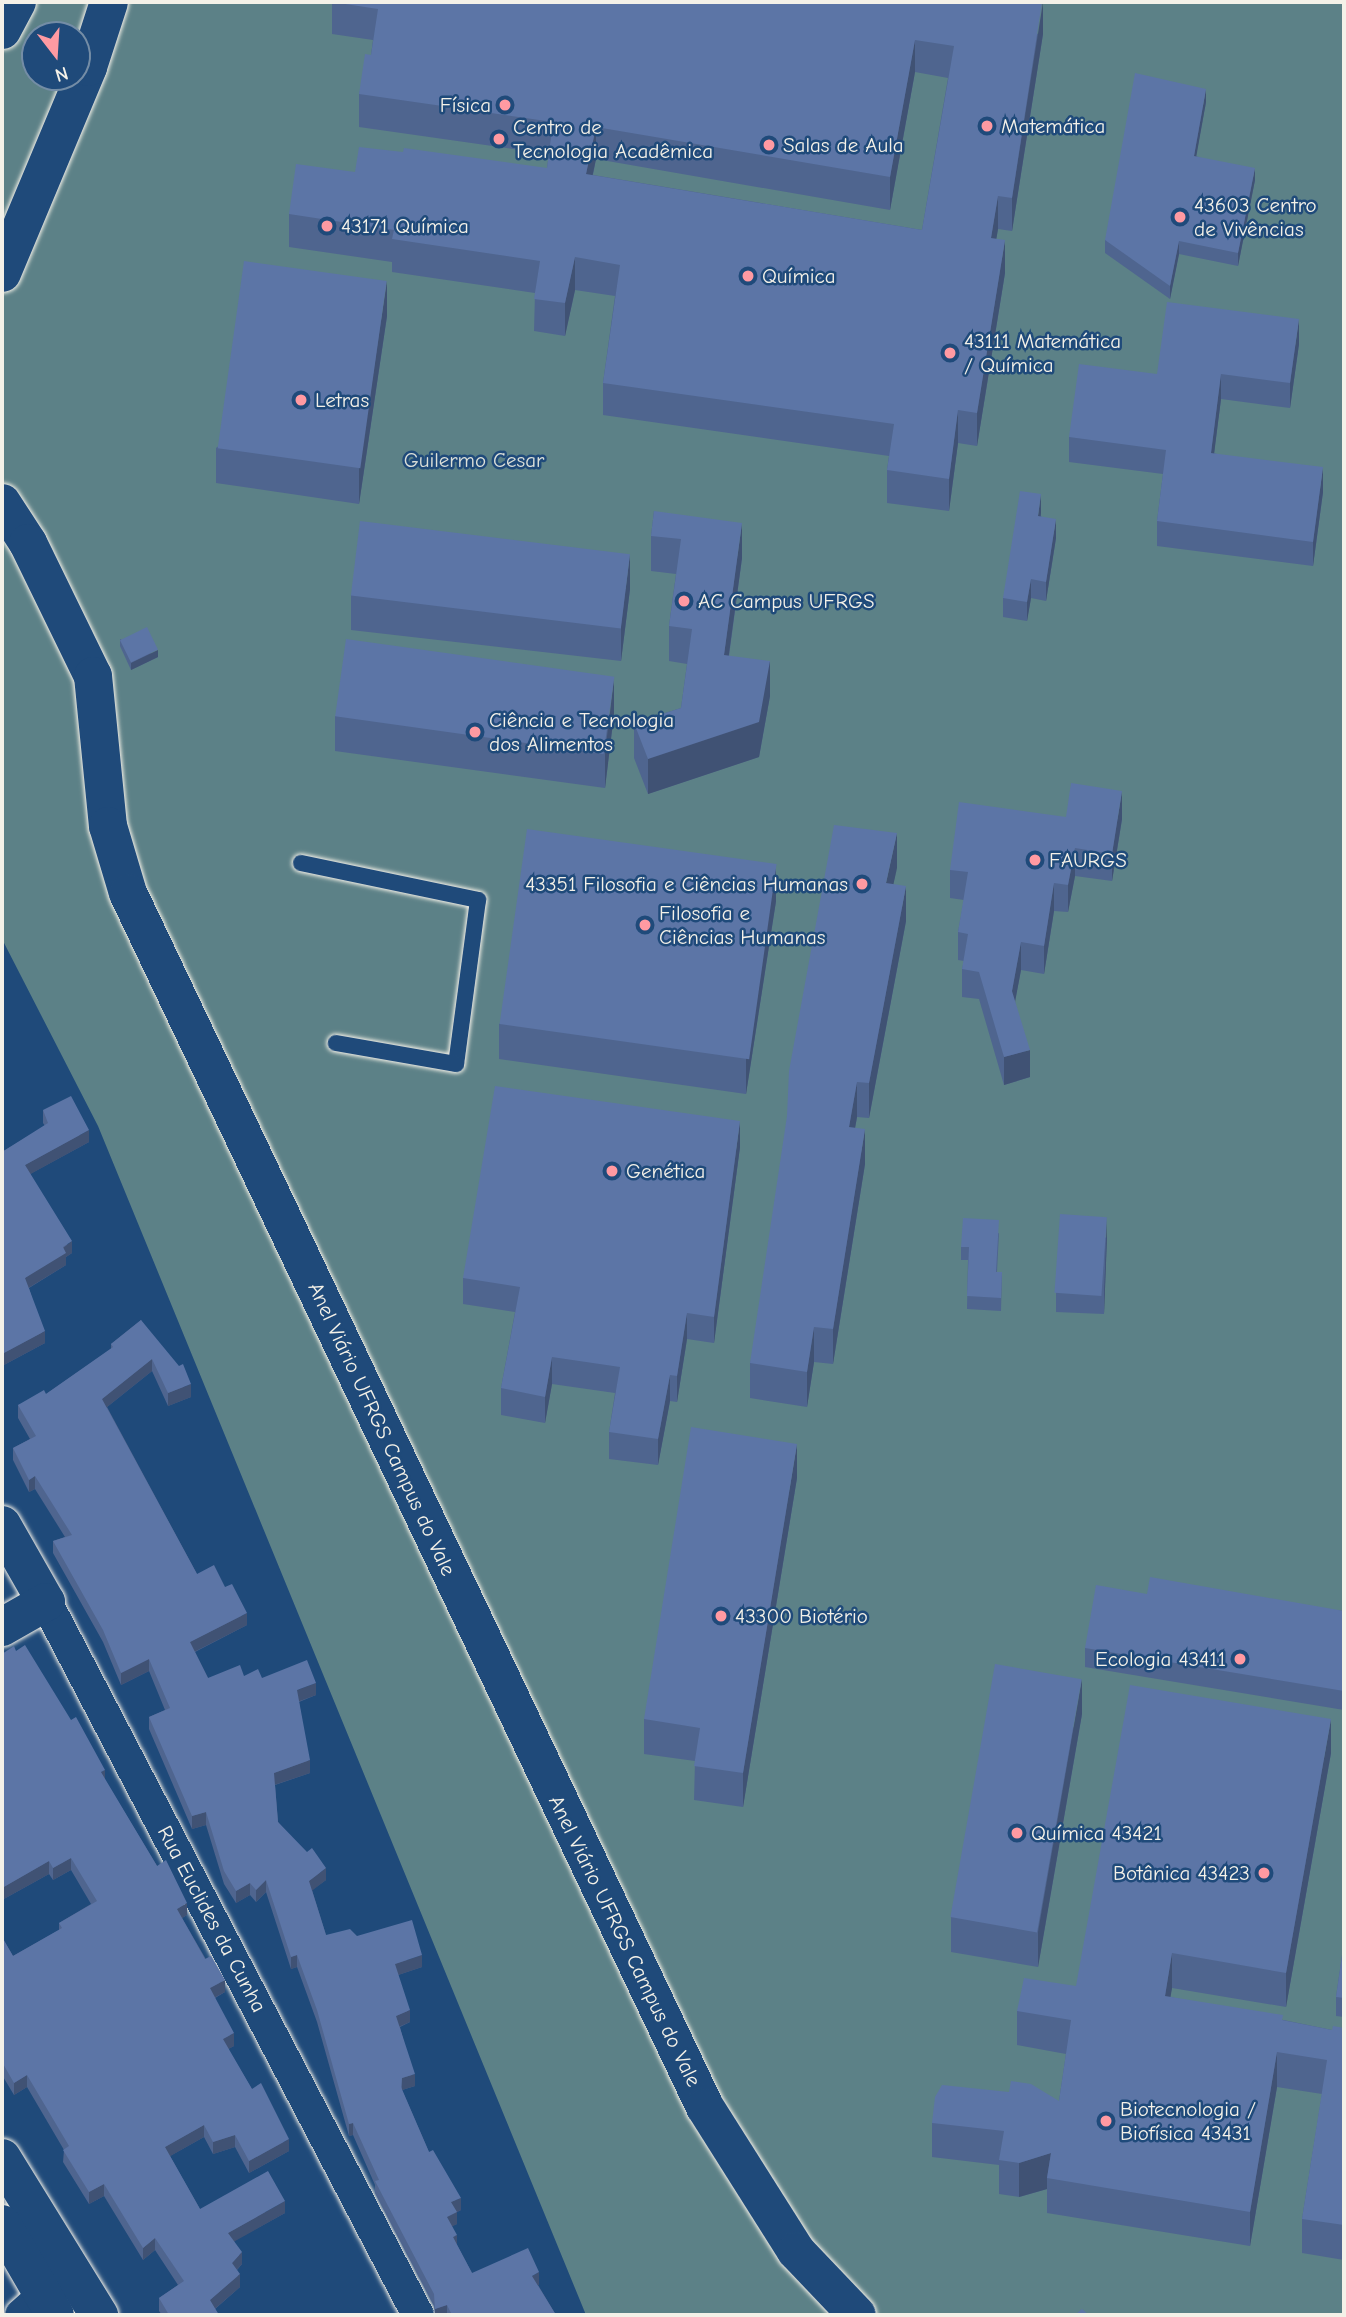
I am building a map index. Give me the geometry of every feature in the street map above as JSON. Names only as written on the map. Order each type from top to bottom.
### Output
[{"type":"street","points":[[2,30],[17,2]]},
{"type":"street","points":[[5,252],[88,67],[109,2]]},
{"type":"street","name":"Anel Viário UFRGS Campus do Vale","points":[[2,503],[28,544],[93,676],[108,826],[128,893],[705,2107],[796,2250],[857,2315]]},
{"type":"street","name":"Rua Euclides da Cunha","points":[[2,1525],[46,1602],[418,2315]]},
{"type":"street","points":[[2,1627],[46,1602]]},
{"type":"street","points":[[2,2158],[99,2315]]},
{"type":"street","points":[[2,2224],[40,2309],[72,2270]]},
{"type":"lane","points":[[302,863],[478,900],[456,1064],[336,1043]]},
{"type":"green space","name":"Guilermo Cesar","points":[[2,2],[1344,2],[1344,2315],[586,2315],[98,1126],[2,939]]},
{"type":"building","points":[[332,2],[1042,2],[1012,198],[998,196],[991,238],[1005,240],[977,413],[958,410],[949,479],[887,470],[894,424],[603,383],[620,265],[575,257],[565,303],[534,299],[540,261],[392,239],[394,230],[289,214],[296,164],[355,172],[359,147],[403,152],[404,148],[547,168],[553,122],[359,94],[365,54],[371,55],[378,9]],"holes":[[[915,40],[954,46],[922,230],[586,174],[596,127],[890,177]]]},
{"type":"building","name":"43603 Centro de Vivências","points":[[1135,73],[1206,89],[1194,156],[1255,168],[1238,253],[1179,241],[1170,286],[1105,240]]},
{"type":"building","name":"Letras","points":[[244,261],[387,281],[360,468],[218,448]]},
{"type":"building","points":[[1167,302],[1299,319],[1290,383],[1221,374],[1211,453],[1323,467],[1313,542],[1157,521],[1166,450],[1069,437],[1079,364],[1157,374]]},
{"type":"building","points":[[1020,491],[1041,494],[1038,516],[1056,519],[1046,582],[1031,579],[1027,602],[1003,598]]},
{"type":"building","points":[[654,511],[742,523],[724,655],[770,661],[759,722],[648,759],[634,723],[681,708],[692,629],[669,626],[681,539],[651,536]]},
{"type":"building","points":[[360,521],[630,554],[621,629],[351,595]]},
{"type":"building","points":[[147,627],[158,649],[131,663],[120,640]]},
{"type":"building","points":[[346,639],[614,677],[604,754],[335,716]]},
{"type":"building","points":[[1071,783],[1122,791],[1112,854],[1075,848],[1068,885],[1054,883],[1044,946],[1021,942],[1012,991],[1030,1050],[1004,1057],[979,972],[962,969],[968,934],[958,932],[968,872],[950,870],[959,802],[1066,817]]},
{"type":"building","points":[[834,825],[897,833],[886,883],[906,886],[869,1083],[857,1082],[849,1127],[865,1129],[833,1329],[814,1327],[807,1372],[750,1363],[787,1116],[789,1071]]},
{"type":"building","points":[[527,829],[777,864],[749,1059],[500,1024]]},
{"type":"building","points":[[495,1086],[740,1121],[714,1317],[687,1313],[677,1376],[670,1375],[658,1439],[609,1432],[620,1367],[552,1357],[545,1397],[501,1388],[520,1287],[463,1278]]},
{"type":"building","points":[[71,1096],[89,1130],[25,1165],[72,1241],[63,1247],[66,1253],[25,1278],[45,1331],[2,1354],[2,1152],[48,1123],[43,1110]]},
{"type":"building","points":[[1060,1214],[1107,1217],[1101,1296],[1054,1293]]},
{"type":"building","points":[[963,1218],[999,1220],[996,1272],[1002,1272],[1001,1298],[967,1296],[969,1247],[961,1247]]},
{"type":"building","points":[[141,1320],[179,1366],[183,1364],[191,1384],[168,1393],[152,1359],[102,1399],[197,1574],[214,1565],[225,1587],[232,1584],[247,1613],[190,1642],[208,1678],[240,1665],[244,1676],[258,1669],[262,1678],[307,1660],[316,1683],[297,1690],[310,1760],[274,1773],[278,1822],[307,1852],[312,1848],[326,1868],[309,1881],[326,1935],[350,1929],[357,1936],[412,1920],[422,1955],[395,1964],[410,2010],[396,2016],[415,2074],[402,2078],[401,2087],[429,2152],[433,2150],[461,2198],[451,2202],[457,2212],[447,2217],[457,2235],[453,2237],[472,2273],[528,2248],[539,2272],[532,2276],[556,2315],[452,2315],[447,2305],[435,2309],[434,2294],[375,2181],[379,2180],[353,2123],[349,2124],[317,2010],[297,1955],[291,1957],[266,1880],[256,1890],[250,1883],[236,1891],[224,1871],[206,1812],[192,1816],[149,1717],[170,1708],[149,1659],[121,1673],[103,1630],[53,1541],[72,1535],[35,1476],[29,1480],[13,1448],[36,1436],[18,1405],[44,1390],[46,1394],[113,1347],[111,1344]]},
{"type":"building","name":"43300 Biotério","points":[[691,1427],[797,1444],[743,1773],[694,1766],[700,1728],[644,1719]]},
{"type":"building","name":"Ecologia 43411","points":[[1150,1577],[1344,1611],[1344,1691],[1085,1648],[1096,1585],[1147,1594]]},
{"type":"building","points":[[25,1645],[71,1720],[76,1717],[105,1770],[101,1772],[157,1866],[166,1860],[187,1903],[177,1909],[205,1959],[211,1956],[225,1980],[210,1988],[234,2033],[223,2039],[252,2089],[261,2083],[289,2139],[249,2161],[235,2135],[213,2142],[204,2125],[165,2147],[200,2209],[268,2171],[285,2201],[228,2233],[242,2252],[232,2263],[240,2274],[210,2300],[219,2315],[169,2315],[159,2298],[184,2281],[155,2238],[143,2248],[104,2184],[89,2192],[63,2150],[69,2146],[27,2075],[14,2083],[2,2062],[2,1937],[13,1956],[62,1928],[59,1923],[97,1901],[71,1858],[53,1868],[49,1861],[2,1888],[2,1654],[14,1646],[16,1651]]},
{"type":"building","name":"Química 43421","points":[[995,1664],[1082,1679],[1037,1932],[950,1917]]},
{"type":"building","points":[[1130,1685],[1331,1719],[1286,1973],[1172,1953],[1165,1996],[1283,2015],[1282,2020],[1332,2030],[1333,2026],[1344,2028],[1344,2225],[1302,2219],[1327,2060],[1277,2052],[1250,2212],[1047,2178],[1051,2153],[1019,2163],[999,2160],[1004,2131],[932,2123],[935,2097],[942,2085],[1009,2092],[1011,2081],[1031,2084],[1059,2101],[1071,2020],[1017,2011],[1024,1978],[1076,1986]]},
{"type":"building","points":[[1344,1942],[1344,1998],[1336,1997]]},
{"type":"building","points":[[1082,2309],[1089,2315],[1075,2315]]},
{"type":"place","name":"Física","points":[[505,105]]},
{"type":"place","name":"Matemática","points":[[987,126]]},
{"type":"place","name":"Centro de Tecnologia Acadêmica","points":[[499,139]]},
{"type":"place","name":"Salas de Aula","points":[[769,145]]},
{"type":"place","name":"43603 Centro de Vivências","points":[[1180,217]]},
{"type":"place","name":"43171 Química","points":[[327,226]]},
{"type":"place","name":"Química","points":[[748,276]]},
{"type":"place","name":"43111 Matemática / Química","points":[[950,353]]},
{"type":"place","name":"Letras","points":[[301,400]]},
{"type":"place","name":"AC Campus UFRGS","points":[[684,601]]},
{"type":"place","name":"Ciência e Tecnologia dos Alimentos","points":[[475,732]]},
{"type":"place","name":"FAURGS","points":[[1035,860]]},
{"type":"place","name":"43351 Filosofia e Ciências Humanas","points":[[862,884]]},
{"type":"place","name":"Filosofia e Ciências Humanas","points":[[645,925]]},
{"type":"place","name":"Genética","points":[[612,1171]]},
{"type":"place","name":"43300 Biotério","points":[[721,1616]]},
{"type":"place","name":"Ecologia 43411","points":[[1240,1659]]},
{"type":"place","name":"Química 43421","points":[[1017,1833]]},
{"type":"place","name":"Botânica 43423","points":[[1264,1873]]},
{"type":"place","name":"Biotecnologia / Biofísica 43431","points":[[1106,2121]]}]
